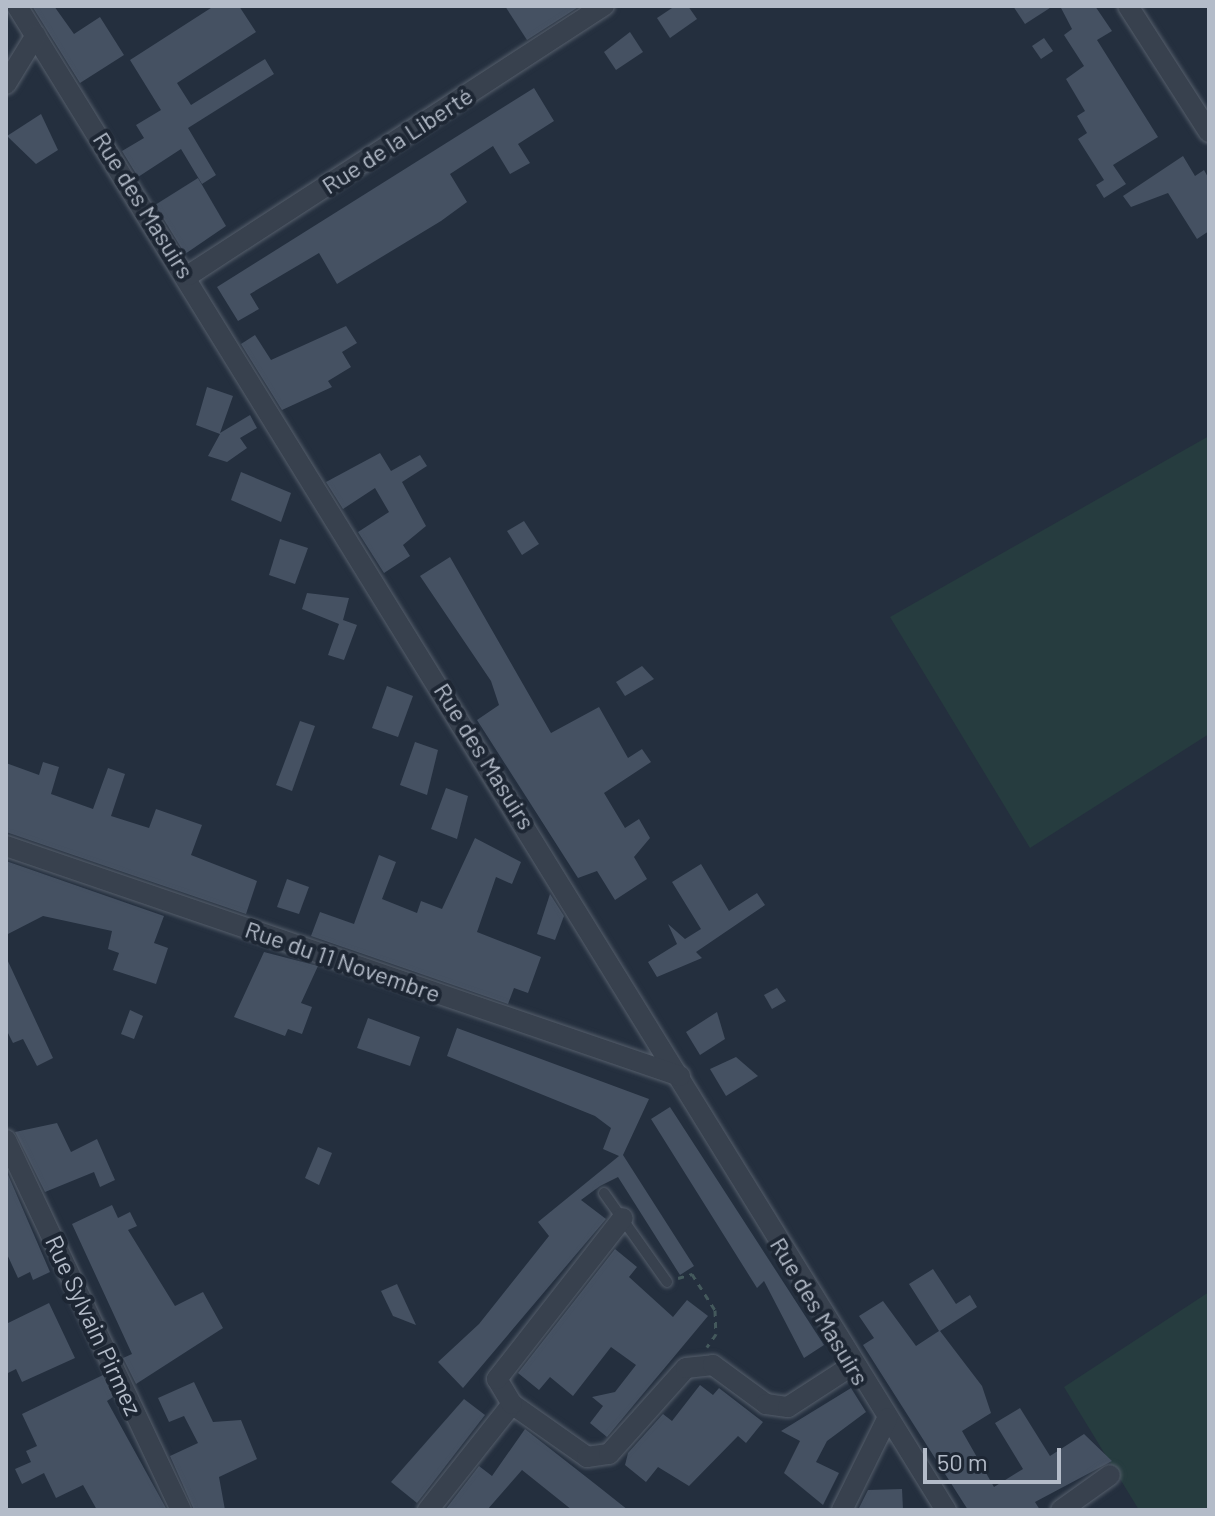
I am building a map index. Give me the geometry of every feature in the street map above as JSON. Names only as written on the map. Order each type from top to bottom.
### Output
[{"type":"street","name":"Rue des Masuirs","points":[[17,6],[189,275],[680,1076],[853,1365],[946,1510]]},
{"type":"street","name":"Rue de la Liberté","points":[[189,275],[604,6]]},
{"type":"street","points":[[1128,6],[1209,132]]},
{"type":"street","points":[[6,84],[36,35]]},
{"type":"street","name":"Rue du 11 Novembre","points":[[6,846],[680,1076]]},
{"type":"street","name":"Rue Sylvain Pirmez","points":[[6,1140],[181,1510]]},
{"type":"street","points":[[623,1218],[497,1379],[512,1404],[587,1457],[609,1454],[694,1367],[713,1365],[766,1404],[788,1407],[853,1365]]},
{"type":"street","points":[[428,1510],[512,1404]]},
{"type":"street","points":[[842,1510],[887,1419]]},
{"type":"street","points":[[1061,1510],[1110,1475]]},
{"type":"lane","points":[[604,1193],[667,1282]]},
{"type":"path","points":[[667,1282],[692,1274],[715,1310],[716,1334],[694,1367]]},
{"type":"green space","points":[[1209,436],[1209,734],[1030,848],[890,617]]},
{"type":"green space","points":[[1209,1292],[1209,1510],[1139,1510],[1064,1387]]},
{"type":"building","points":[[32,6],[54,6],[74,34],[100,17],[124,55],[80,83]]},
{"type":"building","points":[[214,6],[239,6],[256,32],[177,83],[191,105],[265,59],[274,74],[188,128],[216,175],[202,184],[181,149],[138,177],[122,151],[144,138],[136,125],[161,110],[130,60]]},
{"type":"building","points":[[505,6],[580,6],[527,40]]},
{"type":"building","points":[[675,6],[688,6],[697,19],[670,38],[657,18]]},
{"type":"building","points":[[1013,6],[1053,6],[1025,24]]},
{"type":"building","points":[[1060,6],[1095,6],[1112,31],[1097,40],[1158,137],[1113,165],[1126,184],[1104,198],[1096,185],[1104,180],[1078,139],[1087,133],[1077,116],[1085,111],[1066,79],[1084,66],[1064,35],[1072,29]]},
{"type":"building","points":[[630,32],[643,52],[616,70],[604,52]]},
{"type":"building","points":[[1044,38],[1053,51],[1041,59],[1032,46]]},
{"type":"building","points":[[534,88],[554,121],[518,144],[530,163],[510,174],[493,146],[450,174],[467,202],[441,221],[337,284],[319,253],[250,294],[259,309],[238,321],[217,287]]},
{"type":"building","points":[[41,114],[58,150],[36,164],[7,136]]},
{"type":"building","points":[[1183,156],[1195,176],[1204,170],[1209,179],[1209,231],[1197,239],[1168,193],[1131,207],[1123,196]]},
{"type":"building","points":[[198,178],[226,226],[185,254],[155,205]]},
{"type":"building","points":[[346,326],[357,343],[342,352],[351,367],[328,381],[332,387],[282,410],[241,344],[255,335],[271,360]]},
{"type":"building","points":[[207,387],[233,396],[220,433],[250,415],[257,428],[240,438],[247,448],[227,462],[208,456],[220,434],[196,425]]},
{"type":"building","points":[[380,453],[391,471],[420,455],[427,466],[402,482],[426,526],[403,545],[410,556],[384,573],[358,532],[389,512],[375,488],[343,509],[326,482]]},
{"type":"building","points":[[241,472],[291,493],[281,522],[231,500]]},
{"type":"building","points":[[524,521],[539,544],[522,555],[507,531]]},
{"type":"building","points":[[280,539],[308,548],[295,584],[269,575]]},
{"type":"building","points":[[450,557],[551,733],[599,707],[628,758],[642,749],[651,762],[604,793],[625,828],[639,819],[650,838],[634,857],[647,879],[615,900],[597,871],[578,878],[477,720],[499,705],[491,681],[420,576]]},
{"type":"building","points":[[307,593],[349,598],[343,620],[357,625],[344,660],[328,655],[339,624],[302,609]]},
{"type":"building","points":[[642,666],[654,679],[625,696],[616,682]]},
{"type":"building","points":[[387,686],[413,696],[398,737],[372,728]]},
{"type":"building","points":[[300,721],[315,726],[292,791],[276,785]]},
{"type":"building","points":[[415,742],[438,750],[427,795],[400,785]]},
{"type":"building","points":[[43,762],[59,767],[51,794],[93,809],[108,768],[125,774],[111,816],[149,828],[156,809],[202,825],[191,855],[257,881],[246,914],[6,832],[6,763],[39,775]]},
{"type":"building","points":[[446,788],[468,796],[457,839],[431,829]]},
{"type":"building","points":[[475,838],[521,862],[512,884],[496,877],[477,932],[541,957],[528,993],[514,988],[508,1004],[311,936],[320,912],[354,924],[379,855],[396,862],[382,899],[417,913],[421,901],[442,909]]},
{"type":"building","points":[[6,861],[164,916],[154,943],[168,948],[156,984],[113,970],[119,953],[108,949],[112,931],[43,916],[6,935]]},
{"type":"building","points":[[701,864],[729,911],[757,893],[765,905],[696,952],[702,958],[657,977],[648,962],[677,944],[668,924],[685,939],[701,929],[672,882]]},
{"type":"building","points":[[287,879],[309,887],[299,914],[277,907]]},
{"type":"building","points":[[550,894],[564,916],[555,940],[537,934]]},
{"type":"building","points":[[264,952],[318,966],[301,1003],[312,1007],[302,1034],[288,1029],[285,1036],[234,1017]]},
{"type":"building","points":[[6,957],[53,1058],[37,1066],[23,1039],[13,1043],[6,1029]]},
{"type":"building","points":[[777,988],[786,1001],[772,1009],[764,995]]},
{"type":"building","points":[[130,1010],[143,1016],[134,1039],[121,1034]]},
{"type":"building","points":[[717,1012],[725,1039],[700,1055],[686,1032]]},
{"type":"building","points":[[368,1018],[420,1037],[410,1066],[357,1048]]},
{"type":"building","points":[[457,1028],[649,1099],[623,1155],[694,1266],[680,1275],[618,1177],[600,1186],[581,1200],[606,1219],[463,1388],[438,1362],[479,1324],[549,1236],[538,1222],[619,1156],[603,1149],[611,1128],[595,1116],[447,1056]]},
{"type":"building","points":[[736,1057],[758,1076],[726,1096],[710,1069]]},
{"type":"building","points":[[670,1107],[824,1345],[804,1358],[764,1281],[757,1288],[651,1119]]},
{"type":"building","points":[[57,1123],[71,1152],[97,1139],[115,1180],[100,1187],[94,1172],[45,1192],[15,1132]]},
{"type":"building","points":[[318,1147],[332,1153],[319,1185],[305,1178]]},
{"type":"building","points":[[6,1170],[50,1272],[33,1280],[30,1272],[18,1278],[6,1252]]},
{"type":"building","points":[[112,1205],[118,1218],[130,1212],[137,1226],[128,1230],[175,1306],[203,1292],[223,1328],[136,1384],[123,1358],[132,1354],[72,1224]]},
{"type":"building","points":[[615,1249],[637,1267],[629,1277],[673,1317],[687,1300],[708,1316],[607,1437],[590,1423],[603,1406],[592,1397],[615,1392],[636,1365],[611,1347],[573,1396],[550,1377],[539,1390],[518,1373]]},
{"type":"building","points":[[933,1269],[956,1304],[970,1295],[977,1307],[940,1331],[982,1386],[991,1413],[962,1431],[994,1487],[1023,1469],[995,1423],[1020,1408],[1050,1456],[1084,1434],[1112,1461],[1035,1502],[1040,1510],[968,1510],[863,1345],[874,1338],[859,1316],[883,1301],[916,1346],[939,1331],[909,1284]]},
{"type":"building","points":[[397,1284],[416,1325],[393,1316],[381,1291]]},
{"type":"building","points":[[49,1303],[75,1358],[22,1382],[16,1369],[6,1374],[6,1324]]},
{"type":"building","points":[[103,1375],[113,1397],[107,1401],[167,1510],[97,1510],[83,1485],[56,1498],[44,1473],[22,1484],[15,1469],[31,1462],[26,1451],[37,1446],[22,1414]]},
{"type":"building","points":[[194,1382],[213,1422],[241,1420],[257,1459],[219,1477],[225,1510],[194,1510],[170,1456],[198,1443],[184,1416],[169,1422],[158,1398]]},
{"type":"building","points":[[700,1385],[713,1395],[719,1388],[763,1422],[746,1443],[738,1436],[689,1486],[658,1467],[646,1482],[625,1465],[628,1453],[663,1414],[672,1421]]},
{"type":"building","points":[[851,1388],[866,1412],[827,1441],[816,1462],[839,1473],[823,1505],[784,1473],[800,1441],[781,1431]]},
{"type":"building","points":[[464,1399],[485,1415],[417,1503],[391,1482]]},
{"type":"building","points":[[525,1429],[628,1510],[572,1510],[522,1470],[487,1510],[445,1510],[479,1466],[492,1476]]},
{"type":"building","points":[[902,1489],[903,1510],[858,1510],[868,1490]]}]
